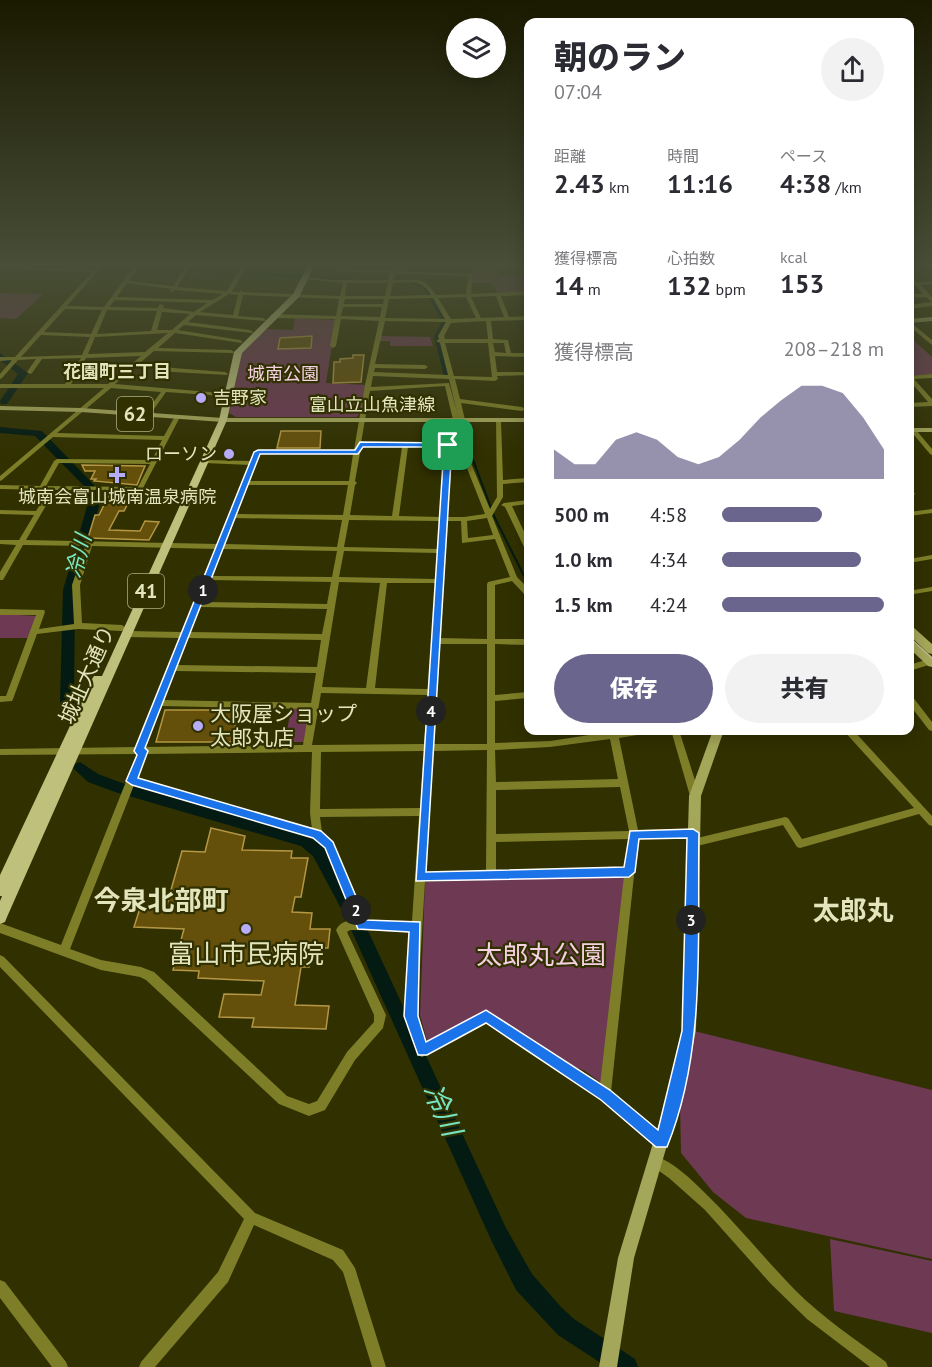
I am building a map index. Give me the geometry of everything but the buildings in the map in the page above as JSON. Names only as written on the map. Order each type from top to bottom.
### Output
[{"type":"highway","name":"城址大通り","points":[[0,917],[68,752],[220,420],[220,395],[231,352],[254,329]]},
{"type":"highway","name":"城址大通り","points":[[163,546],[205,461],[220,420],[238,352],[258,329]]},
{"type":"highway","name":"城址大通り","points":[[0,890],[5,869],[68,752]]},
{"type":"main road","name":"62","points":[[0,408],[81,410],[220,420]]},
{"type":"main road","name":"富山立山魚津線","points":[[220,420],[524,420]]},
{"type":"main road","points":[[914,428],[932,430]]},
{"type":"main road","points":[[914,634],[932,650]]},
{"type":"main road","points":[[914,646],[932,662]]},
{"type":"main road","points":[[608,1367],[626,1258],[662,1142],[689,1031],[695,796],[717,735]]},
{"type":"street","points":[[0,377],[44,329]]},
{"type":"street","points":[[67,386],[84,357],[96,329]]},
{"type":"street","points":[[0,479],[176,329]]},
{"type":"street","points":[[226,329],[250,332]]},
{"type":"street","points":[[333,346],[336,329]]},
{"type":"street","points":[[317,834],[312,749],[314,706],[354,483],[362,420],[380,329]]},
{"type":"street","points":[[440,329],[436,333],[458,401],[456,420],[448,447],[411,1016],[422,1051],[486,1016],[606,1095],[662,1142]]},
{"type":"street","points":[[371,374],[448,375],[495,379],[488,329]]},
{"type":"street","points":[[916,329],[932,343]]},
{"type":"street","points":[[40,333],[93,336],[174,331],[240,342]]},
{"type":"street","points":[[439,341],[506,340],[509,354]]},
{"type":"street","points":[[153,349],[231,352]]},
{"type":"street","points":[[0,359],[146,354]]},
{"type":"street","points":[[492,354],[524,355]]},
{"type":"street","points":[[30,372],[39,359]]},
{"type":"street","points":[[374,363],[420,361]]},
{"type":"street","points":[[136,363],[173,370],[225,374]]},
{"type":"street","points":[[374,363],[426,367]]},
{"type":"street","points":[[495,374],[524,374]]},
{"type":"street","points":[[914,378],[932,376]]},
{"type":"street","points":[[914,383],[932,404]]},
{"type":"street","points":[[368,389],[447,384],[456,420]]},
{"type":"street","points":[[0,386],[109,386],[220,395]]},
{"type":"street","points":[[147,415],[165,390]]},
{"type":"street","points":[[458,401],[522,409],[524,416]]},
{"type":"street","points":[[914,405],[932,404]]},
{"type":"street","points":[[0,487],[140,489],[177,417]]},
{"type":"street","points":[[233,516],[464,519],[489,516],[498,504],[501,482],[498,420]]},
{"type":"street","points":[[914,433],[932,453]]},
{"type":"street","points":[[52,435],[165,438]]},
{"type":"street","points":[[395,518],[405,445]]},
{"type":"street","points":[[64,951],[132,781],[157,703],[258,452],[405,445],[448,447],[463,451],[514,578],[524,589]]},
{"type":"street","points":[[42,487],[57,460],[154,462]]},
{"type":"street","points":[[205,461],[253,463]]},
{"type":"street","points":[[501,482],[524,480]]},
{"type":"street","points":[[246,483],[354,483]]},
{"type":"street","points":[[1,574],[22,543],[53,488]]},
{"type":"street","points":[[498,504],[524,503]]},
{"type":"street","points":[[508,505],[524,536]]},
{"type":"street","points":[[914,513],[932,511]]},
{"type":"street","points":[[0,512],[38,513]]},
{"type":"street","points":[[464,519],[465,541],[497,537]]},
{"type":"street","points":[[0,542],[442,551]]},
{"type":"street","points":[[78,626],[76,585],[83,544]]},
{"type":"street","points":[[914,560],[932,558]]},
{"type":"street","points":[[207,578],[440,581]]},
{"type":"street","points":[[491,875],[493,642],[491,585],[514,578]]},
{"type":"street","points":[[370,691],[384,580]]},
{"type":"street","points":[[914,593],[932,590]]},
{"type":"street","points":[[197,604],[331,607]]},
{"type":"street","points":[[0,612],[41,612],[9,699],[0,699]]},
{"type":"street","points":[[34,632],[78,626],[185,635],[325,637]]},
{"type":"street","points":[[435,641],[524,642]]},
{"type":"street","points":[[914,667],[932,662]]},
{"type":"street","points":[[172,668],[320,670]]},
{"type":"street","points":[[317,690],[432,692]]},
{"type":"street","points":[[492,698],[524,695]]},
{"type":"street","points":[[157,703],[314,706]]},
{"type":"street","points":[[914,705],[932,728]]},
{"type":"street","points":[[0,752],[492,747],[604,735]]},
{"type":"street","points":[[606,1095],[634,834],[613,735]]},
{"type":"street","points":[[677,735],[695,796]]},
{"type":"street","points":[[852,735],[932,822]]},
{"type":"street","points":[[132,781],[317,834],[329,845],[363,925]]},
{"type":"street","points":[[492,786],[623,783]]},
{"type":"street","points":[[491,838],[634,834],[693,838],[785,821],[800,844],[921,810]]},
{"type":"street","points":[[315,813],[424,812]]},
{"type":"street","points":[[420,877],[629,872]]},
{"type":"street","points":[[0,928],[101,965],[141,972],[150,976],[283,1100],[309,1110],[321,1106],[351,1056],[379,1024],[380,1016],[341,930],[348,925],[416,926]]},
{"type":"street","points":[[0,960],[251,1217],[338,1255],[348,1268],[379,1367]]},
{"type":"street","points":[[656,1162],[673,1172],[691,1189],[793,1297],[881,1367]]},
{"type":"street","points":[[146,1367],[223,1277],[251,1217]]},
{"type":"street","points":[[0,1287],[61,1367]]},
{"type":"green space","name":"城南公園","points":[[263,329],[335,329],[326,383],[368,385],[365,406],[357,417],[236,417],[229,413],[242,352]]},
{"type":"green space","points":[[381,336],[430,337],[433,346],[390,346],[390,341],[379,341]]},
{"type":"green space","points":[[914,341],[932,357],[932,374],[914,376]]},
{"type":"green space","points":[[0,614],[37,616],[28,638],[0,638]]},
{"type":"green space","points":[[291,708],[310,708],[304,742],[285,742]]},
{"type":"green space","name":"太郎丸公園","points":[[622,875],[625,877],[601,1083],[585,1071],[556,1060],[486,1010],[427,1041],[420,1015],[425,882]]},
{"type":"green space","points":[[694,1031],[932,1090],[932,1259],[746,1218],[713,1192],[681,1153],[680,1104]]},
{"type":"green space","points":[[830,1239],[932,1261],[932,1333],[834,1311]]},
{"type":"waterway","points":[[442,329],[438,337],[449,376]]},
{"type":"waterway","name":"冷川","points":[[0,356],[23,373],[4,402]]},
{"type":"waterway","points":[[461,426],[466,442]]},
{"type":"waterway","name":"冷川","points":[[0,430],[38,433],[90,486],[94,503],[69,590],[67,704]]},
{"type":"waterway","points":[[466,441],[494,516],[524,576]]},
{"type":"waterway","name":"冷川","points":[[80,768],[93,778],[120,788],[306,841],[319,851],[350,910],[499,1235],[524,1282],[566,1327],[627,1367]]},
{"type":"tram line","points":[[914,642],[932,658]]},
{"type":"place","name":"吉野家","points":[[201,398]]},
{"type":"place","name":"ローソン","points":[[229,454]]},
{"type":"place","name":"城南会富山城南温泉病院","points":[[117,475]]},
{"type":"place","name":"大阪屋ショップ 太郎丸店","points":[[198,726]]},
{"type":"place","name":"富山市民病院","points":[[246,929]]},
{"type":"district","name":"花園町三丁目","points":[[117,372]]},
{"type":"district","name":"今泉北部町","points":[[161,901]]},
{"type":"district","name":"太郎丸","points":[[853,911]]},
{"type":"route","points":[[360,445],[448,445],[420,877],[629,872],[634,834],[693,833],[689,1031],[662,1142],[606,1095],[486,1016],[422,1051],[411,1016],[416,926],[363,925],[329,845],[317,834],[132,781],[143,751],[139,751],[157,703],[258,452],[358,452],[360,445]]}]
